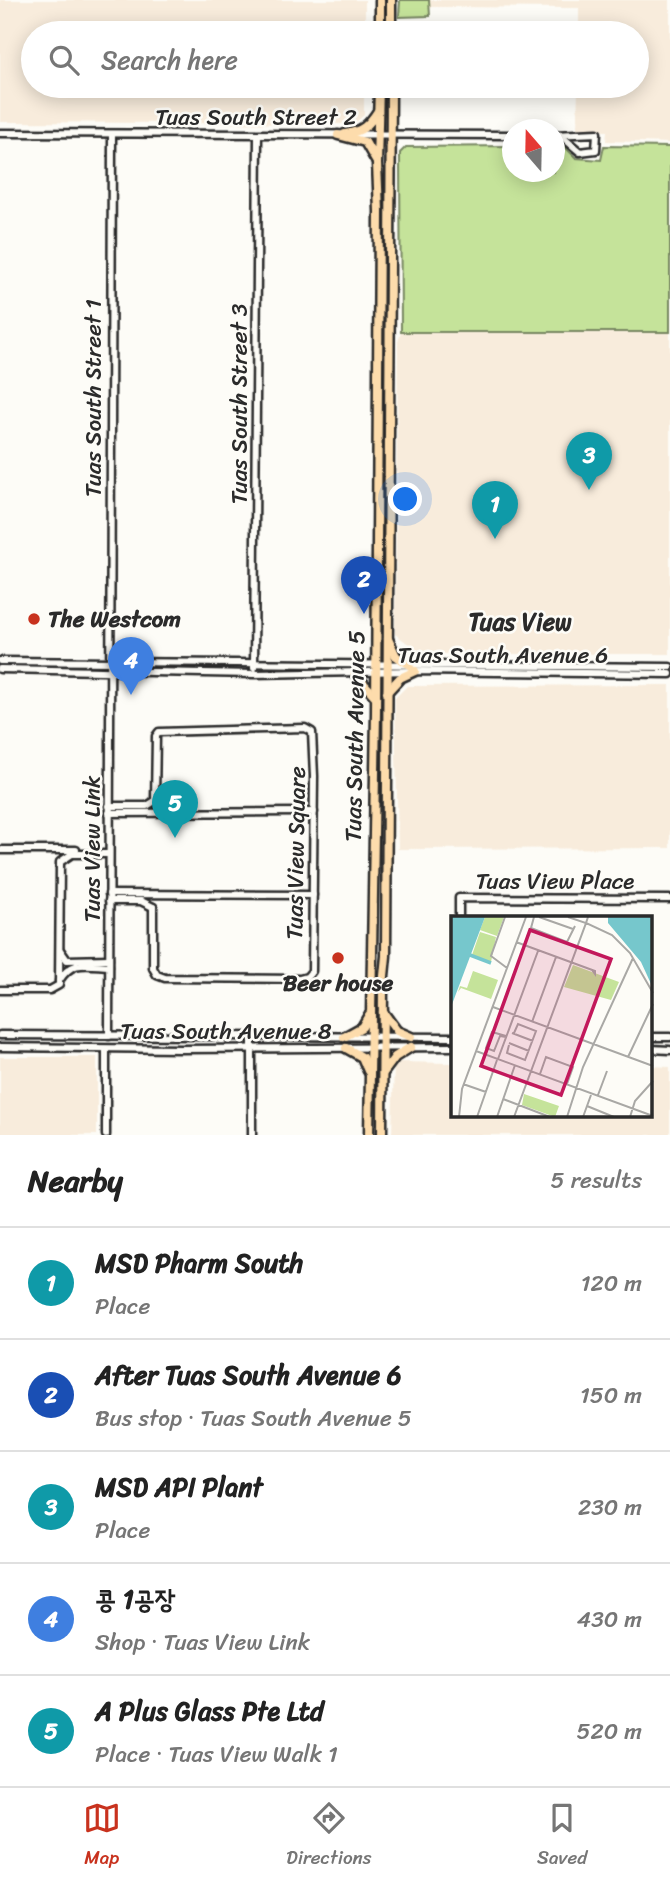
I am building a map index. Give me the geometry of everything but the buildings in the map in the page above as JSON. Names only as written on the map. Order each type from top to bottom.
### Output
[{"type":"main road","points":[[380,0],[380,21]]},
{"type":"main road","points":[[391,0],[391,21]]},
{"type":"main road","name":"Tuas South Avenue 5","points":[[369,1135],[376,697],[379,98]]},
{"type":"main road","name":"Tuas South Avenue 5","points":[[382,1135],[386,956],[391,98]]},
{"type":"main road","points":[[338,135],[357,132],[369,125],[379,109]]},
{"type":"main road","points":[[338,135],[365,142],[377,164]]},
{"type":"main road","points":[[387,637],[397,656],[413,668],[387,692]]},
{"type":"main road","points":[[355,674],[376,697]]},
{"type":"main road","points":[[344,1038],[362,1027],[371,1011]]},
{"type":"main road","points":[[382,1075],[395,1057],[411,1042],[397,1031],[383,1012]]},
{"type":"main road","points":[[346,1048],[362,1057],[370,1081]]},
{"type":"street","name":"Tuas South Street 2","points":[[0,133],[502,135]]},
{"type":"street","points":[[597,133],[596,150],[580,152],[557,135],[597,133]]},
{"type":"street","name":"Tuas South Street 1","points":[[109,663],[112,134]]},
{"type":"street","name":"Tuas South Street 3","points":[[254,674],[258,135]]},
{"type":"street","name":"Tuas South Avenue 6","points":[[0,661],[375,669],[670,667]]},
{"type":"street","name":"Tuas View Link","points":[[109,663],[109,1035]]},
{"type":"street","name":"Tuas South Avenue 6","points":[[413,668],[670,674]]},
{"type":"street","name":"Tuas South Avenue 6","points":[[0,669],[355,674],[375,669]]},
{"type":"street","name":"Tuas View Square","points":[[153,907],[153,968],[157,975],[165,978],[307,977],[312,971],[314,736],[310,730],[305,729],[159,732],[156,736],[155,801]]},
{"type":"street","points":[[109,810],[147,806],[155,801],[165,813]]},
{"type":"street","points":[[109,810],[165,813],[314,812]]},
{"type":"street","points":[[0,850],[109,852]]},
{"type":"street","points":[[50,850],[57,855],[60,862],[59,981]]},
{"type":"street","points":[[60,862],[72,854],[109,852]]},
{"type":"street","points":[[109,897],[141,901],[153,907],[165,895]]},
{"type":"street","points":[[109,897],[313,895]]},
{"type":"street","name":"Tuas View Place","points":[[459,916],[459,898],[670,899]]},
{"type":"street","points":[[59,949],[67,960],[109,963]]},
{"type":"street","points":[[0,990],[50,990],[56,988],[65,971],[76,965],[109,963]]},
{"type":"street","name":"Tuas South Avenue 8","points":[[0,1035],[344,1038],[383,1047],[451,1037]]},
{"type":"street","points":[[252,1037],[252,1135]]},
{"type":"street","name":"Tuas South Avenue 8","points":[[0,1047],[346,1048],[383,1037],[451,1048]]},
{"type":"street","points":[[652,1037],[670,1037]]},
{"type":"street","points":[[106,1049],[106,1135]]},
{"type":"street","points":[[652,1049],[670,1050]]},
{"type":"shaded area","points":[[0,0],[365,0],[365,21],[21,21],[21,98],[364,98],[364,115],[354,124],[0,122]]},
{"type":"shaded area","points":[[429,0],[670,0],[670,143],[606,141],[607,131],[577,130],[578,98],[649,98],[649,21],[579,21],[579,8],[430,7]]},
{"type":"shaded area","points":[[401,332],[670,332],[670,654],[422,654],[395,634],[398,342]]},
{"type":"shaded area","points":[[670,685],[670,848],[398,849],[395,698],[407,686]]},
{"type":"shaded area","points":[[0,1057],[97,1057],[97,1135],[0,1135]]},
{"type":"shaded area","points":[[394,1062],[451,1063],[451,1118],[652,1118],[652,1066],[670,1067],[670,1135],[392,1135]]},
{"type":"green space","points":[[400,0],[429,0],[430,16],[399,17]]},
{"type":"green space","points":[[502,146],[502,182],[565,182],[565,147],[576,158],[601,160],[604,146],[670,147],[670,332],[401,332],[400,153],[406,147]]},
{"type":"place","name":"MSD API Plant","points":[[589,490]]},
{"type":"place","name":"MSD Pharm South","points":[[495,539]]},
{"type":"place","name":"After Tuas South Avenue 6","points":[[364,614]]},
{"type":"place","name":"The Westcom","points":[[34,619]]},
{"type":"place","name":"콩 1공장","points":[[131,695]]},
{"type":"place","name":"A Plus Glass Pte Ltd","points":[[175,838]]},
{"type":"place","name":"Beer house","points":[[338,958]]},
{"type":"district","name":"Tuas View","points":[[520,622]]}]
